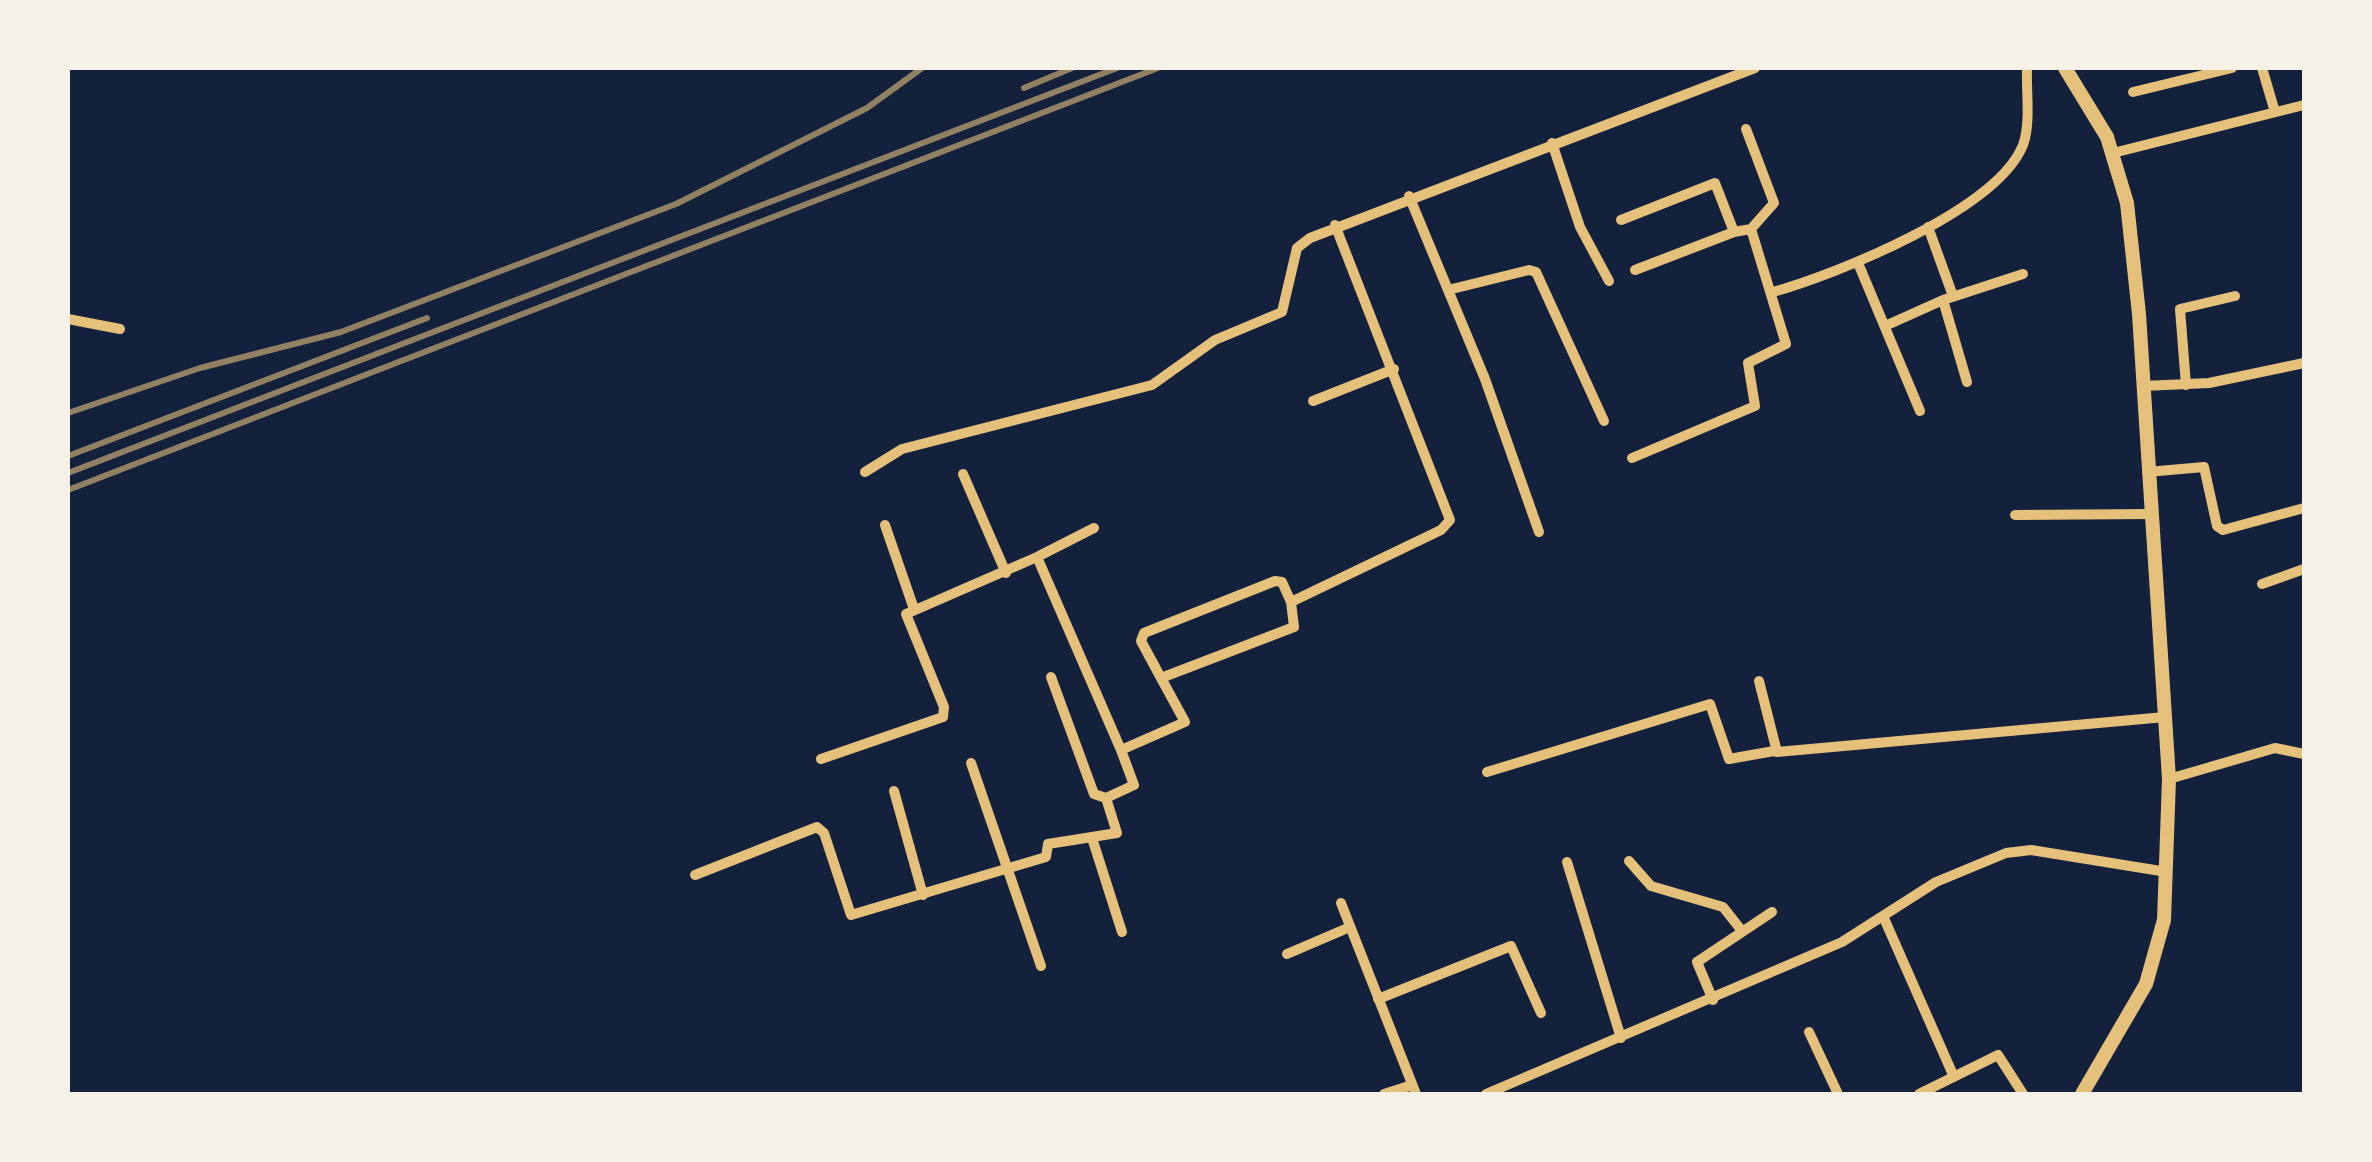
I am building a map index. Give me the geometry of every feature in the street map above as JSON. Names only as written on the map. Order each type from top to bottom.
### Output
[{"type":"street","points":[[865,472],[902,448],[1160,382],[1215,340],[1282,312],[1297,248],[1334,226],[1755,68]]},
{"type":"street","points":[[1773,292],[1858,263],[1928,226],[1988,186],[2014,161],[2025,136],[2027,68]]},
{"type":"street","points":[[2066,68],[2113,153],[2127,203],[2169,774],[2164,920],[2146,984],[2082,1094]]},
{"type":"street","points":[[2134,92],[2232,68]]},
{"type":"street","points":[[2262,68],[2276,112]]},
{"type":"street","points":[[2113,153],[2304,105]]},
{"type":"street","points":[[1635,270],[1751,228],[1774,204],[1746,128]]},
{"type":"street","points":[[1552,143],[1580,227],[1608,281]]},
{"type":"street","points":[[1621,220],[1714,183],[1734,232]]},
{"type":"street","points":[[1410,196],[1524,482],[1539,532]]},
{"type":"street","points":[[1291,602],[1441,530],[1450,520],[1394,368],[1334,226]]},
{"type":"street","points":[[1928,226],[1967,382]]},
{"type":"street","points":[[1632,458],[1755,406],[1748,363],[1786,344],[1751,228]]},
{"type":"street","points":[[1858,263],[1920,411]]},
{"type":"street","points":[[1448,290],[1529,270],[1536,272],[1604,420]]},
{"type":"street","points":[[1886,326],[1948,298],[2022,274]]},
{"type":"street","points":[[2186,385],[2180,309],[2235,296]]},
{"type":"street","points":[[68,319],[120,330]]},
{"type":"street","points":[[2142,386],[2186,385],[2304,363]]},
{"type":"street","points":[[1313,401],[1394,368]]},
{"type":"street","points":[[2147,472],[2204,467],[2217,526],[2222,530],[2304,508]]},
{"type":"street","points":[[963,474],[1006,573]]},
{"type":"street","points":[[2015,515],[2150,514]]},
{"type":"street","points":[[885,525],[914,609]]},
{"type":"street","points":[[822,759],[943,717],[944,707],[906,618],[914,609],[1006,573],[1094,528]]},
{"type":"street","points":[[1037,558],[1134,788],[1106,798],[1095,796],[1050,677]]},
{"type":"street","points":[[2262,584],[2304,569]]},
{"type":"street","points":[[1121,750],[1184,722],[1140,642],[1144,633],[1275,580],[1282,582],[1291,602],[1294,627],[1162,678]]},
{"type":"street","points":[[1759,681],[1774,751]]},
{"type":"street","points":[[1487,772],[1710,704],[1729,758],[2165,717]]},
{"type":"street","points":[[2169,774],[2275,748],[2304,754]]},
{"type":"street","points":[[971,763],[1041,966]]},
{"type":"street","points":[[894,791],[923,896]]},
{"type":"street","points":[[695,875],[818,827],[824,833],[849,914],[1007,872],[1046,857],[1048,844],[1117,833],[1106,798]]},
{"type":"street","points":[[1092,838],[1122,932]]},
{"type":"street","points":[[1486,1094],[1842,942],[1936,882],[2019,850],[2167,872]]},
{"type":"street","points":[[1629,860],[1650,886],[1723,906],[1742,932]]},
{"type":"street","points":[[1568,862],[1621,1038]]},
{"type":"street","points":[[1341,903],[1414,1090],[1384,1094]]},
{"type":"street","points":[[1713,1000],[1697,962],[1772,912]]},
{"type":"street","points":[[1883,916],[1954,1077]]},
{"type":"street","points":[[1287,954],[1350,927]]},
{"type":"street","points":[[1378,999],[1511,946],[1540,1013]]},
{"type":"street","points":[[1810,1032],[1838,1094]]},
{"type":"street","points":[[1919,1094],[1998,1055],[2023,1094]]},
{"type":"railway","points":[[68,413],[200,368],[341,332],[676,204],[867,108],[922,68]]},
{"type":"railway","points":[[1024,88],[1072,68]]},
{"type":"railway","points":[[68,473],[1117,68]]},
{"type":"railway","points":[[68,490],[1158,68]]},
{"type":"railway","points":[[68,456],[427,318]]}]
